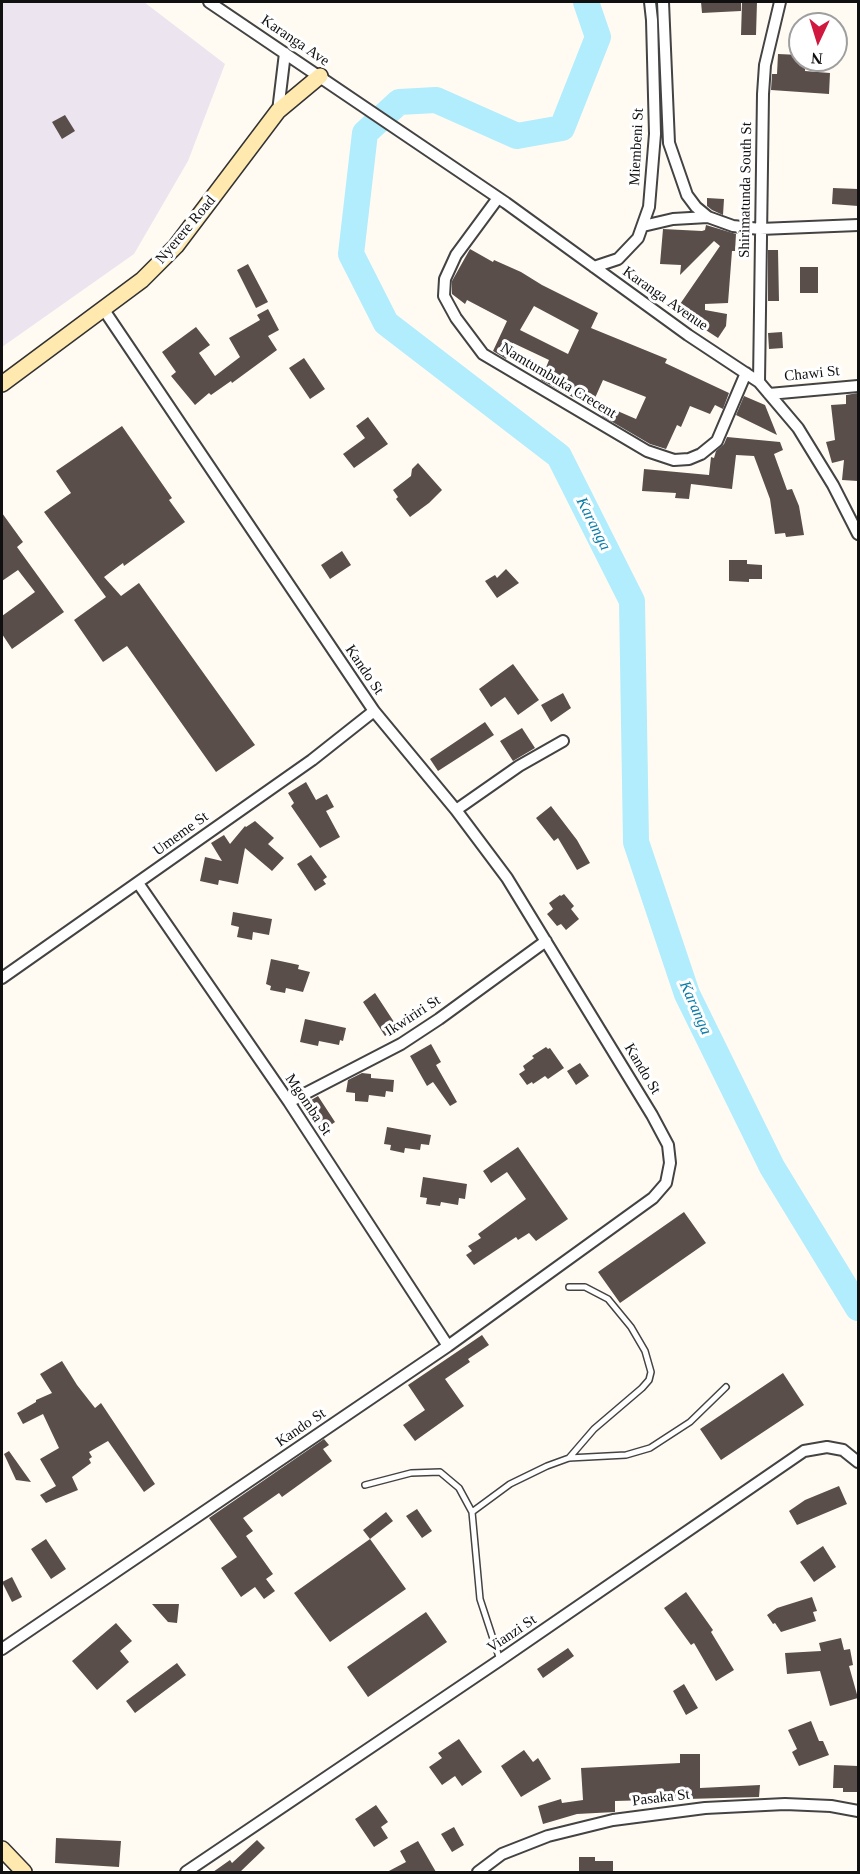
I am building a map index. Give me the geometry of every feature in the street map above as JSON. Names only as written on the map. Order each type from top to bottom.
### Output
[{"type":"street","name":"Karanga Ave","points":[[209,2],[405,136]]},
{"type":"street","name":"Miembeni St","points":[[594,267],[618,259],[638,238],[649,207],[654,134],[650,2]]},
{"type":"street","points":[[663,2],[669,143],[687,195],[708,217]]},
{"type":"street","name":"Shirimatunda South St","points":[[759,382],[760,230],[765,65],[780,2]]},
{"type":"street","points":[[278,111],[285,53]]},
{"type":"street","name":"Nyerere Road","points":[[2,384],[142,280],[176,246],[278,111],[320,76]]},
{"type":"street","name":"Karanga Avenue","points":[[405,136],[498,198],[759,382],[798,428],[833,485],[858,534]]},
{"type":"street","name":"Namtumbuka Crecent","points":[[498,198],[456,255],[445,279],[444,296],[456,318],[483,354],[647,451],[674,460],[689,459],[701,454],[717,441],[746,374]]},
{"type":"street","points":[[643,226],[674,219],[708,217],[760,230],[858,225]]},
{"type":"street","name":"Kando St","points":[[2,1649],[448,1346],[653,1198],[666,1183],[670,1164],[668,1145],[652,1116],[507,878],[456,810],[374,711],[104,310]]},
{"type":"street","name":"Chawi St","points":[[769,394],[858,386]]},
{"type":"street","name":"Umeme St","points":[[2,978],[312,760],[374,711]]},
{"type":"street","points":[[456,810],[519,766],[562,741]]},
{"type":"street","name":"Mgomba St","points":[[138,883],[288,1102],[448,1346]]},
{"type":"street","name":"Ikwiriri St","points":[[288,1102],[401,1044],[546,941]]},
{"type":"street","name":"Vianzi St","points":[[186,1872],[804,1451],[827,1447],[843,1450],[858,1462]]},
{"type":"street","name":"Pasaka St","points":[[478,1872],[502,1854],[548,1836],[613,1820],[705,1808],[785,1804],[858,1810]]},
{"type":"street","points":[[2,1849],[24,1872]]},
{"type":"lane","points":[[568,1458],[594,1429],[642,1388],[649,1380],[651,1372],[645,1351],[632,1327],[608,1299],[585,1287],[569,1287]]},
{"type":"lane","points":[[472,1512],[510,1484],[568,1458],[626,1455],[650,1448],[690,1422],[726,1387]]},
{"type":"lane","points":[[365,1485],[411,1473],[440,1472],[459,1488],[472,1512],[480,1599],[500,1660]]},
{"type":"shaded area","points":[[2,2],[144,2],[225,64],[188,161],[134,254],[2,347]]},
{"type":"building","points":[[701,2],[741,2],[741,11],[702,13]]},
{"type":"building","points":[[742,2],[757,2],[756,35],[741,35]]},
{"type":"building","points":[[778,54],[788,54],[788,72],[830,73],[829,94],[771,90],[772,74],[777,74]]},
{"type":"building","points":[[65,115],[75,131],[62,139],[52,122]]},
{"type":"building","points":[[833,188],[858,189],[858,206],[832,204]]},
{"type":"building","points":[[707,198],[724,199],[723,215],[707,206]]},
{"type":"building","points":[[706,225],[736,234],[735,251],[732,251],[728,303],[705,304],[705,310],[727,314],[726,326],[718,338],[678,312],[678,307],[720,246],[714,241],[680,275],[681,265],[660,264],[663,229],[702,231],[705,230]]},
{"type":"building","points":[[470,249],[493,262],[494,260],[521,272],[598,313],[591,328],[667,359],[665,363],[729,393],[723,409],[715,405],[710,414],[690,406],[681,427],[677,425],[666,449],[650,444],[602,416],[606,406],[636,419],[646,397],[603,380],[591,407],[541,380],[549,360],[513,343],[506,359],[493,351],[507,321],[467,300],[465,304],[452,294],[452,281]],"holes":[[[534,306],[579,330],[568,354],[520,330]]]},
{"type":"building","points":[[768,250],[778,250],[779,301],[768,301]]},
{"type":"building","points":[[248,264],[268,302],[256,308],[237,270]]},
{"type":"building","points":[[800,267],[818,267],[818,293],[800,293]]},
{"type":"building","points":[[268,309],[279,330],[268,336],[277,350],[232,383],[231,381],[211,395],[209,393],[195,405],[171,376],[176,372],[162,352],[196,327],[210,345],[199,353],[215,376],[240,357],[229,338],[260,320],[257,315]]},
{"type":"building","points":[[782,332],[783,348],[769,349],[768,333]]},
{"type":"building","points":[[304,358],[325,389],[310,399],[289,368]]},
{"type":"building","points":[[858,393],[858,481],[842,480],[844,460],[832,463],[826,442],[835,440],[831,405],[846,404],[846,395]]},
{"type":"building","points":[[744,396],[765,405],[777,435],[736,415]]},
{"type":"building","points":[[368,417],[388,444],[354,468],[343,454],[365,438],[356,426]]},
{"type":"building","points":[[122,426],[172,498],[169,500],[185,522],[124,566],[123,563],[104,577],[121,596],[139,583],[255,745],[216,772],[127,646],[103,662],[74,620],[106,597],[44,512],[71,493],[56,471]]},
{"type":"building","points":[[727,437],[780,442],[783,450],[774,454],[787,490],[792,489],[799,506],[804,535],[786,537],[785,533],[775,534],[770,499],[754,456],[736,455],[732,489],[691,484],[689,499],[675,498],[676,493],[642,491],[644,469],[709,475],[711,457],[714,458],[716,451],[724,444]]},
{"type":"building","points":[[418,463],[442,490],[410,517],[396,499],[398,497],[393,490],[411,476],[412,469]]},
{"type":"building","points":[[2,513],[23,542],[17,547],[64,612],[12,649],[2,634],[2,616],[35,592],[18,570],[2,581]]},
{"type":"building","points":[[342,551],[351,565],[330,579],[321,565]]},
{"type":"building","points":[[729,560],[747,560],[747,564],[762,565],[762,579],[749,579],[749,582],[729,581]]},
{"type":"building","points":[[506,569],[519,583],[497,598],[485,581],[495,575],[497,578]]},
{"type":"building","points":[[513,664],[539,700],[518,715],[505,697],[491,707],[479,689]]},
{"type":"building","points":[[563,693],[571,708],[551,722],[541,705]]},
{"type":"building","points":[[485,722],[494,735],[438,771],[430,759]]},
{"type":"building","points":[[522,728],[535,748],[513,761],[500,741]]},
{"type":"building","points":[[306,782],[316,800],[327,794],[334,807],[326,811],[340,837],[320,848],[291,806],[294,803],[288,793]]},
{"type":"building","points":[[551,806],[577,840],[590,863],[577,870],[558,838],[554,841],[536,818]]},
{"type":"building","points":[[255,821],[274,838],[268,844],[284,858],[272,871],[245,848],[238,884],[219,880],[218,885],[200,881],[205,857],[222,861],[211,843],[224,835],[230,844],[245,826]]},
{"type":"building","points":[[311,855],[327,877],[323,880],[326,884],[315,891],[297,864]]},
{"type":"building","points":[[564,894],[574,906],[571,909],[579,919],[566,930],[561,924],[557,926],[547,914],[553,909],[549,903]]},
{"type":"building","points":[[233,912],[272,919],[269,935],[253,932],[252,940],[237,937],[239,927],[231,925]]},
{"type":"building","points":[[271,959],[299,965],[298,969],[310,972],[303,992],[286,988],[285,993],[270,990],[271,986],[266,984]]},
{"type":"building","points":[[375,993],[398,1028],[385,1036],[363,1002]]},
{"type":"building","points":[[305,1019],[346,1028],[343,1041],[340,1040],[339,1045],[319,1041],[318,1046],[300,1042]]},
{"type":"building","points":[[431,1044],[441,1062],[436,1065],[457,1102],[450,1106],[433,1082],[427,1086],[410,1056]]},
{"type":"building","points":[[546,1047],[550,1048],[564,1068],[548,1079],[545,1076],[527,1085],[519,1074],[525,1070],[523,1066],[534,1058],[532,1056]]},
{"type":"building","points":[[580,1063],[589,1076],[576,1085],[567,1071]]},
{"type":"building","points":[[362,1073],[371,1074],[371,1078],[394,1080],[393,1092],[386,1091],[385,1097],[369,1095],[368,1102],[355,1101],[355,1093],[346,1092],[348,1080]]},
{"type":"building","points":[[318,1096],[335,1122],[325,1129],[308,1102]]},
{"type":"building","points":[[387,1127],[431,1135],[429,1145],[421,1144],[420,1150],[405,1148],[404,1153],[390,1150],[391,1145],[384,1144]]},
{"type":"building","points":[[518,1147],[568,1219],[536,1241],[529,1233],[518,1240],[516,1237],[474,1265],[466,1255],[472,1251],[468,1246],[481,1238],[478,1234],[526,1199],[507,1172],[491,1183],[483,1171]]},
{"type":"building","points":[[423,1177],[467,1184],[465,1199],[459,1198],[458,1205],[441,1202],[440,1206],[426,1204],[427,1198],[420,1197]]},
{"type":"building","points":[[684,1212],[706,1243],[620,1303],[598,1272]]},
{"type":"building","points":[[482,1335],[489,1345],[468,1359],[470,1362],[445,1379],[464,1406],[415,1441],[403,1425],[425,1410],[408,1385]]},
{"type":"building","points":[[62,1361],[95,1408],[101,1403],[155,1484],[144,1492],[108,1441],[89,1452],[92,1457],[89,1459],[91,1463],[72,1477],[78,1490],[46,1503],[40,1495],[56,1486],[40,1459],[59,1448],[43,1414],[23,1424],[17,1413],[36,1400],[52,1393],[40,1374]]},
{"type":"building","points":[[783,1373],[804,1405],[721,1460],[700,1429]]},
{"type":"building","points":[[324,1439],[329,1445],[323,1449],[332,1461],[282,1497],[279,1493],[243,1518],[253,1531],[246,1536],[273,1574],[266,1579],[275,1591],[264,1599],[255,1587],[241,1597],[221,1568],[237,1557],[209,1518]]},
{"type":"building","points":[[9,1451],[31,1482],[16,1480],[4,1454]]},
{"type":"building","points":[[839,1486],[847,1504],[797,1525],[789,1511],[805,1500]]},
{"type":"building","points":[[417,1509],[432,1531],[422,1538],[406,1516]]},
{"type":"building","points":[[386,1512],[393,1521],[370,1539],[363,1530]]},
{"type":"building","points":[[46,1539],[66,1569],[51,1579],[31,1549]]},
{"type":"building","points":[[370,1539],[406,1589],[330,1642],[294,1593]]},
{"type":"building","points":[[823,1546],[836,1567],[814,1582],[800,1562]]},
{"type":"building","points":[[12,1577],[22,1597],[12,1602],[2,1582]]},
{"type":"building","points":[[686,1592],[713,1630],[711,1632],[734,1670],[716,1681],[694,1643],[691,1645],[664,1608]]},
{"type":"building","points":[[812,1597],[817,1611],[813,1612],[816,1621],[781,1632],[767,1615],[777,1608]]},
{"type":"building","points":[[152,1604],[179,1604],[177,1623],[168,1622]]},
{"type":"building","points":[[426,1612],[447,1642],[368,1697],[347,1667]]},
{"type":"building","points":[[116,1623],[132,1641],[120,1651],[129,1662],[97,1690],[72,1661]]},
{"type":"building","points":[[841,1638],[844,1650],[850,1649],[853,1665],[849,1666],[858,1698],[830,1706],[820,1671],[787,1674],[785,1653],[821,1651],[819,1643]]},
{"type":"building","points":[[568,1648],[574,1656],[543,1678],[537,1669]]},
{"type":"building","points":[[177,1663],[186,1675],[135,1713],[126,1701]]},
{"type":"building","points":[[684,1684],[698,1708],[686,1715],[673,1691]]},
{"type":"building","points":[[811,1721],[819,1741],[823,1741],[829,1755],[799,1766],[792,1752],[797,1749],[788,1730]]},
{"type":"building","points":[[459,1739],[482,1772],[462,1786],[455,1776],[442,1785],[429,1767],[442,1758],[438,1753]]},
{"type":"building","points":[[524,1750],[533,1762],[538,1758],[551,1779],[521,1797],[501,1766]]},
{"type":"building","points":[[680,1754],[700,1754],[700,1788],[760,1785],[759,1797],[615,1801],[615,1812],[577,1814],[543,1824],[538,1806],[561,1799],[562,1803],[583,1800],[581,1768],[680,1763]]},
{"type":"building","points":[[834,1765],[858,1766],[858,1792],[843,1792],[843,1788],[833,1788]]},
{"type":"building","points":[[376,1805],[388,1822],[381,1827],[388,1838],[374,1847],[355,1819]]},
{"type":"building","points":[[454,1827],[464,1845],[452,1852],[441,1834]]},
{"type":"building","points":[[56,1838],[121,1841],[119,1867],[55,1863]]},
{"type":"building","points":[[257,1840],[265,1848],[240,1872],[213,1872],[230,1860],[232,1863]]},
{"type":"building","points":[[418,1841],[436,1872],[387,1872],[406,1862],[400,1851]]},
{"type":"building","points":[[579,1857],[595,1857],[595,1861],[613,1861],[613,1872],[579,1872]]},
{"type":"waterway","name":"Karanga","points":[[586,2],[598,37],[562,128],[517,136],[436,100],[399,102],[365,133],[351,254],[386,323],[559,456],[632,601],[636,842],[687,994],[772,1167],[858,1308]]}]
